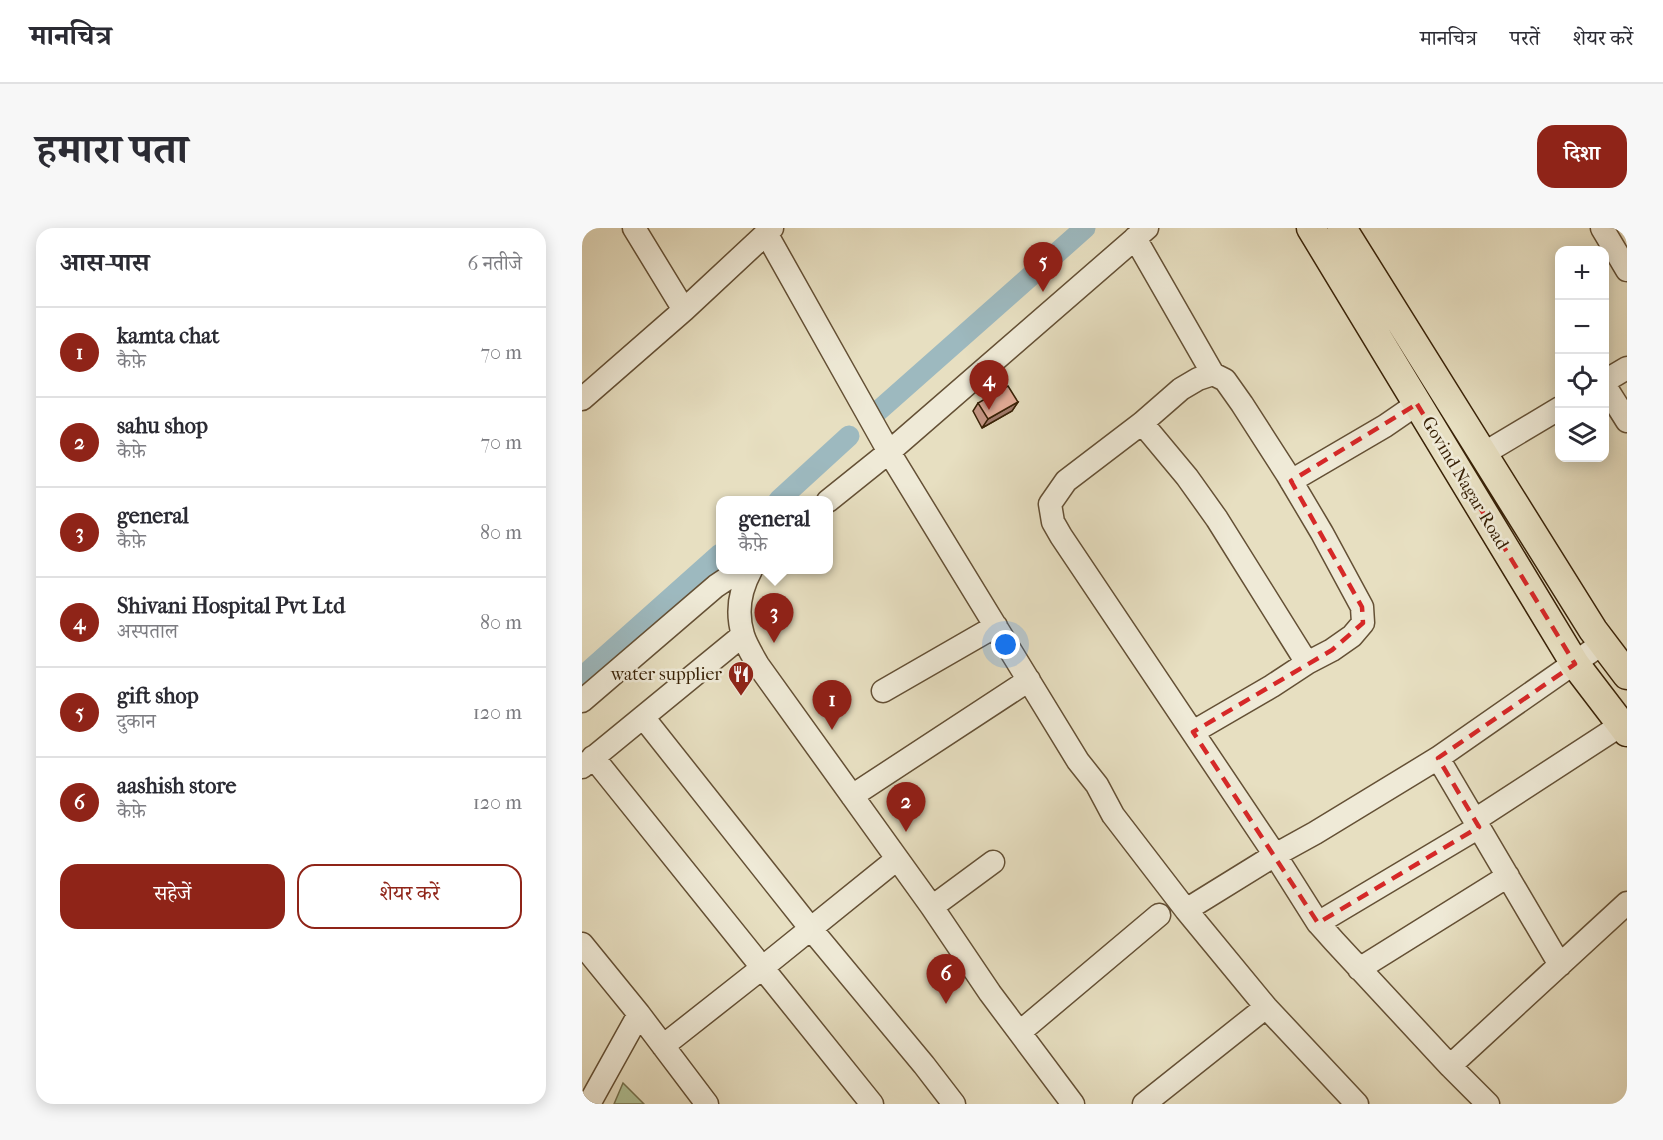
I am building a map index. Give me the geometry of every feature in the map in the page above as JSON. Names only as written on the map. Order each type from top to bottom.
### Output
[{"type":"main road","name":"Govind Nagar Road","points":[[1311,228],[1575,664],[1624,729]]},
{"type":"main road","name":"Govind Nagar Road","points":[[1342,228],[1593,630],[1627,675]]},
{"type":"street","points":[[634,228],[684,310]]},
{"type":"street","points":[[1602,228],[1627,270]]},
{"type":"street","points":[[582,398],[684,310],[769,230],[889,452],[1078,760],[1097,785],[1113,815],[1186,910],[1266,1007],[1357,1104]]},
{"type":"street","points":[[833,497],[889,452],[1141,233],[1214,374],[1225,380],[1291,481],[1362,607],[1363,623],[1352,636],[1193,732]]},
{"type":"street","points":[[1609,379],[1627,368]]},
{"type":"street","points":[[1214,374],[1198,379],[1181,389],[1142,423],[1066,481],[1050,504],[1053,522],[1060,536],[1318,922],[1359,969],[1488,1104]]},
{"type":"street","points":[[1609,392],[1627,421]]},
{"type":"street","points":[[1291,481],[1417,405]]},
{"type":"street","points":[[1483,454],[1555,411]]},
{"type":"street","points":[[1142,423],[1217,519],[1307,663]]},
{"type":"street","points":[[582,701],[716,586],[734,574]]},
{"type":"street","points":[[749,574],[743,585],[739,606],[743,635],[758,665],[932,907],[990,993],[1073,1104]]},
{"type":"street","points":[[883,691],[996,626]]},
{"type":"street","points":[[743,635],[588,762],[762,968],[872,1104]]},
{"type":"street","points":[[1186,910],[1438,758],[1603,643]]},
{"type":"street","points":[[852,796],[1029,680]]},
{"type":"street","points":[[643,717],[811,929],[954,1104]]},
{"type":"street","points":[[1318,922],[1477,824],[1624,729]]},
{"type":"street","points":[[1438,758],[1560,965]]},
{"type":"street","points":[[663,1046],[897,859]]},
{"type":"street","points":[[932,907],[993,862]]},
{"type":"street","points":[[1359,969],[1508,876]]},
{"type":"street","points":[[1450,1066],[1627,903]]},
{"type":"street","points":[[1020,1032],[1159,915]]},
{"type":"street","points":[[582,944],[639,1014],[707,1104]]},
{"type":"street","points":[[1144,1104],[1266,1007]]},
{"type":"street","points":[[589,1104],[639,1014]]},
{"type":"highlighted area","points":[[1417,404],[1575,664],[1438,758],[1479,827],[1318,923],[1193,732],[1332,650],[1363,623],[1362,607],[1291,481]]},
{"type":"green space","points":[[623,1083],[644,1104],[614,1104]]},
{"type":"building","points":[[1008,386],[1018,402],[988,419],[978,403]]},
{"type":"waterway","points":[[877,412],[1085,228]]},
{"type":"waterway","points":[[783,496],[849,436]]},
{"type":"waterway","points":[[582,677],[716,558]]},
{"type":"place","name":"gift shop","points":[[1043,292]]},
{"type":"place","name":"Shivani Hospital Pvt Ltd","points":[[989,410]]},
{"type":"place","name":"general","points":[[774,643]]},
{"type":"place","name":"water supplier","points":[[741,697]]},
{"type":"place","name":"kamta chat","points":[[832,730]]},
{"type":"place","name":"sahu shop","points":[[906,832]]},
{"type":"place","name":"aashish store","points":[[946,1004]]}]
